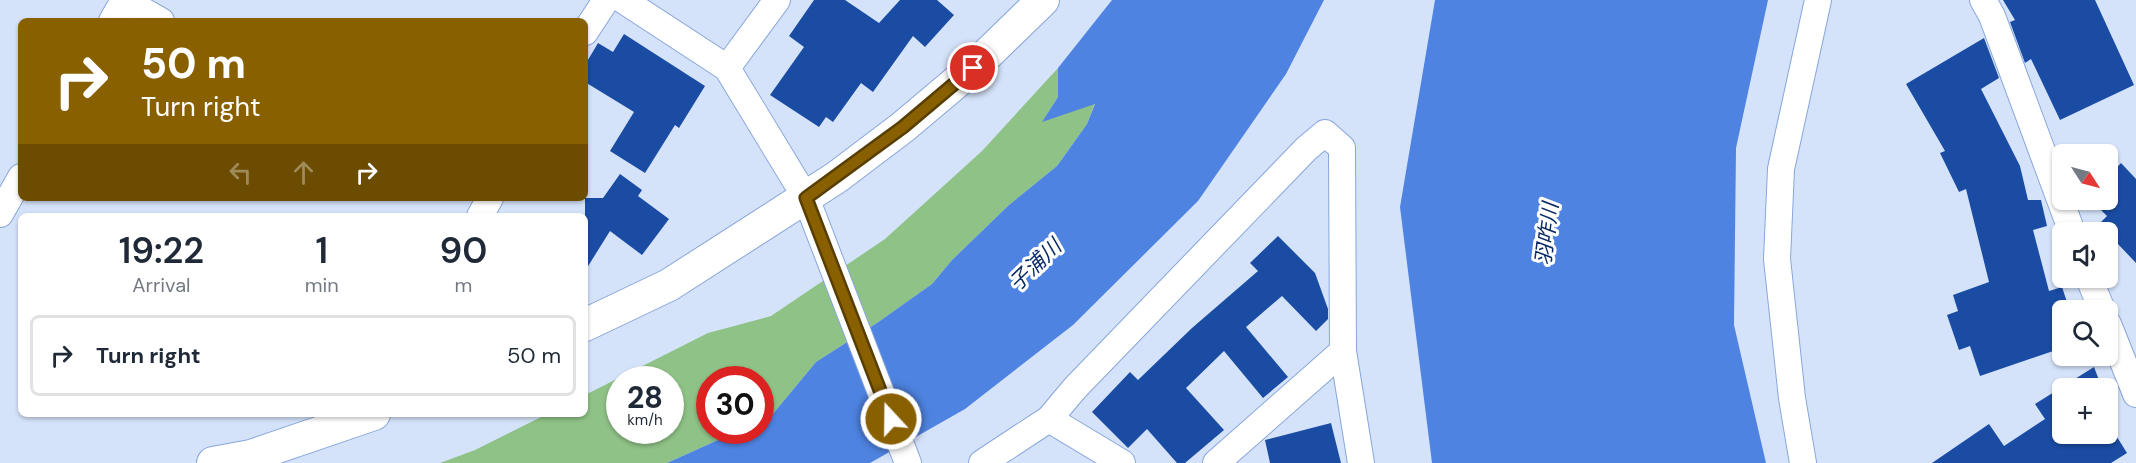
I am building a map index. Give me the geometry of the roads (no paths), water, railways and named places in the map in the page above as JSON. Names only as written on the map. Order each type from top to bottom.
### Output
[{"type":"street","points":[[114,18],[124,0],[156,18]]},
{"type":"street","points":[[588,27],[606,0]]},
{"type":"street","points":[[623,0],[727,68],[811,209],[908,463]]},
{"type":"street","points":[[727,68],[777,0]]},
{"type":"street","points":[[588,324],[669,285],[811,209],[973,68],[1043,0]]},
{"type":"street","points":[[1803,463],[1792,398],[1777,259],[1781,169],[1818,0]]},
{"type":"street","points":[[1983,0],[1992,16],[2069,222]]},
{"type":"street","points":[[981,463],[1049,419],[1075,388],[1325,132],[1342,148],[1343,351],[1361,463]]},
{"type":"street","points":[[6,212],[18,184]]},
{"type":"street","points":[[2118,349],[2136,394]]},
{"type":"street","points":[[1216,463],[1343,351]]},
{"type":"street","points":[[213,463],[251,456],[364,417]]},
{"type":"street","points":[[1049,419],[1122,463]]},
{"type":"water","name":"子浦川","points":[[1112,0],[1324,0],[1286,74],[1198,201],[1073,325],[965,409],[870,463],[667,463],[709,444],[774,444],[774,413],[816,362],[932,284],[952,260],[1009,205],[1057,166],[1087,124],[1095,104],[1042,122],[1058,97],[1058,68]]},
{"type":"water","name":"羽咋川","points":[[1435,0],[1768,0],[1736,148],[1734,325],[1766,463],[1432,463],[1400,207]]}]
